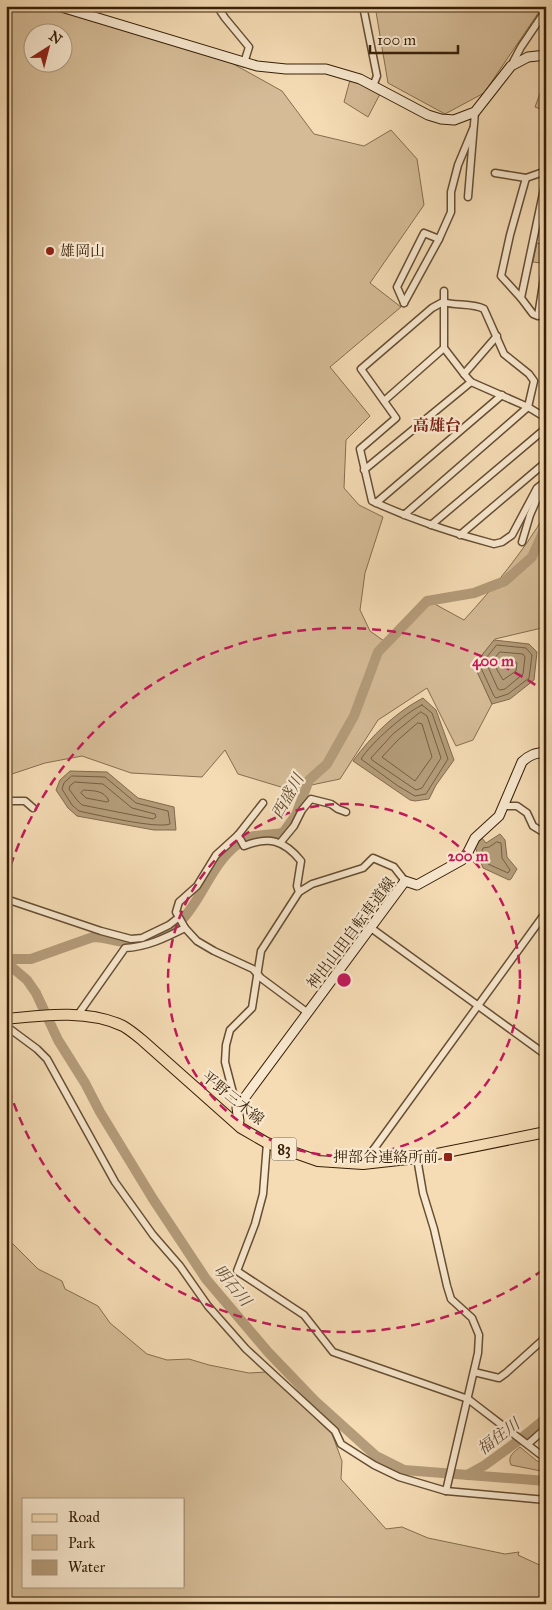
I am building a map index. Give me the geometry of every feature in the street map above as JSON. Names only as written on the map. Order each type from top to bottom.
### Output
[{"type":"main road","name":"平野三木線","points":[[11,1018],[88,1016],[124,1027],[142,1040],[240,1124],[267,1144],[318,1161],[363,1164],[417,1158],[546,1132]]},
{"type":"street","points":[[58,6],[83,10],[256,66],[326,69],[360,79],[428,115],[454,120],[475,112],[511,66],[521,47],[545,12]]},
{"type":"street","points":[[218,6],[225,18],[249,47],[244,63]]},
{"type":"street","points":[[363,6],[377,76],[373,86]]},
{"type":"street","points":[[511,66],[528,57],[546,55]]},
{"type":"street","points":[[468,198],[475,112]]},
{"type":"street","points":[[439,239],[424,233],[397,287],[404,302],[439,239],[451,212],[451,192],[458,165],[473,129]]},
{"type":"street","points":[[495,174],[526,178],[546,172]]},
{"type":"street","points":[[526,178],[501,276],[521,298],[532,314],[538,316],[546,265]]},
{"type":"street","points":[[521,298],[546,179]]},
{"type":"street","points":[[444,291],[444,348],[464,374],[471,382],[528,407],[546,418]]},
{"type":"street","points":[[404,515],[528,407],[534,381],[529,374],[504,354],[484,309],[480,306],[452,305],[443,302],[432,308],[361,369],[396,418],[360,449],[372,501],[404,515],[431,525],[494,544],[502,542],[512,535],[537,488],[545,482]]},
{"type":"street","points":[[464,374],[496,336]]},
{"type":"street","points":[[384,401],[444,348]]},
{"type":"street","points":[[364,470],[471,382]]},
{"type":"street","points":[[376,503],[502,395]]},
{"type":"street","points":[[431,525],[546,428]]},
{"type":"street","points":[[460,535],[546,462]]},
{"type":"street","points":[[522,542],[530,515],[545,482]]},
{"type":"street","name":"神出山田自転車道線","points":[[237,1108],[405,881],[417,885],[462,860],[475,838],[499,816],[512,781],[522,762],[535,753],[546,752]]},
{"type":"street","points":[[280,843],[294,826],[302,810],[311,799],[331,804],[346,812]]},
{"type":"street","points":[[6,801],[25,801],[33,808]]},
{"type":"street","points":[[263,802],[238,836],[216,855],[198,886],[179,902],[176,912],[184,928],[197,941],[253,969],[261,978],[308,1013]]},
{"type":"street","points":[[504,806],[517,806],[522,809],[527,813],[533,826],[546,834]]},
{"type":"street","points":[[238,836],[244,846],[272,840],[280,843],[297,855],[301,861],[297,886],[299,892]]},
{"type":"street","points":[[240,1124],[225,1062],[226,1045],[230,1030],[252,1008],[261,951],[299,892],[312,884],[363,868],[374,858],[394,867],[405,881]]},
{"type":"street","points":[[6,899],[130,939],[142,938],[169,926],[178,918]]},
{"type":"street","points":[[363,1164],[546,912]]},
{"type":"street","points":[[77,1016],[125,948],[139,948],[184,928]]},
{"type":"street","points":[[371,928],[546,1055]]},
{"type":"street","points":[[6,1026],[37,1049],[47,1059],[115,1182],[153,1235],[180,1266],[208,1306],[246,1349],[335,1431],[342,1444],[374,1465],[399,1477],[446,1491],[546,1500]]},
{"type":"street","points":[[267,1144],[263,1194],[255,1224],[237,1271],[304,1315],[333,1352],[468,1399],[546,1457]]},
{"type":"street","points":[[417,1158],[423,1193],[434,1229],[451,1300],[472,1318],[480,1335],[474,1372],[446,1491]]},
{"type":"street","points":[[474,1372],[499,1378],[546,1336]]},
{"type":"street","points":[[528,1444],[546,1428]]},
{"type":"green space","points":[[6,6],[48,6],[228,61],[282,91],[314,134],[364,146],[391,130],[417,159],[424,205],[370,283],[401,307],[330,367],[370,416],[346,440],[344,488],[359,505],[383,517],[365,573],[360,610],[370,631],[384,641],[431,602],[464,620],[508,568],[546,513],[546,627],[495,639],[474,665],[492,704],[473,740],[456,746],[427,688],[378,720],[340,779],[302,787],[281,787],[238,774],[225,750],[202,777],[131,773],[82,756],[45,763],[6,776]]},
{"type":"green space","points":[[375,6],[543,6],[484,93],[445,114],[388,83]]},
{"type":"green space","points":[[546,77],[546,111],[535,107]]},
{"type":"green space","points":[[350,80],[363,84],[380,94],[368,117],[344,102]]},
{"type":"green space","points":[[537,243],[546,245],[541,263],[533,262]]},
{"type":"green space","points":[[6,1237],[38,1269],[62,1281],[65,1289],[98,1306],[110,1323],[147,1354],[167,1360],[189,1359],[249,1373],[267,1372],[332,1434],[342,1461],[341,1479],[386,1529],[402,1527],[428,1538],[505,1554],[519,1552],[518,1555],[546,1568],[546,1604],[8,1604],[6,1595]]},
{"type":"green space","points":[[520,1447],[537,1461],[546,1463],[546,1472],[511,1465],[510,1459],[513,1453]]},
{"type":"water","points":[[494,640],[529,644],[537,652],[534,680],[510,699],[492,704],[474,665]]},
{"type":"water","points":[[423,698],[436,710],[454,760],[436,785],[429,799],[415,801],[410,800],[353,761],[385,725],[403,710]]},
{"type":"water","points":[[70,771],[107,772],[138,798],[174,807],[176,830],[154,830],[77,816],[68,808],[56,790],[60,780]]},
{"type":"water","points":[[500,834],[505,840],[507,857],[517,869],[509,880],[483,868],[475,847],[482,838],[486,843]]},
{"type":"waterway","name":"西盛川","points":[[6,959],[31,959],[93,937],[130,943],[143,942],[163,935],[178,924],[190,911],[218,865],[230,851],[249,837],[283,833],[296,815],[309,780],[327,764],[354,716],[378,652],[427,601],[474,593],[505,581],[532,557],[546,526]]},
{"type":"waterway","name":"明石川","points":[[6,965],[27,980],[36,993],[58,1040],[85,1083],[100,1112],[153,1199],[206,1279],[268,1352],[315,1401],[376,1456],[404,1470],[546,1481]]},
{"type":"waterway","name":"福住川","points":[[467,1475],[485,1465],[546,1418]]},
{"type":"place","name":"雄岡山","points":[[50,251]]},
{"type":"place","name":"押部谷連絡所前","points":[[448,1157]]},
{"type":"district","name":"高雄台","points":[[437,425]]}]
